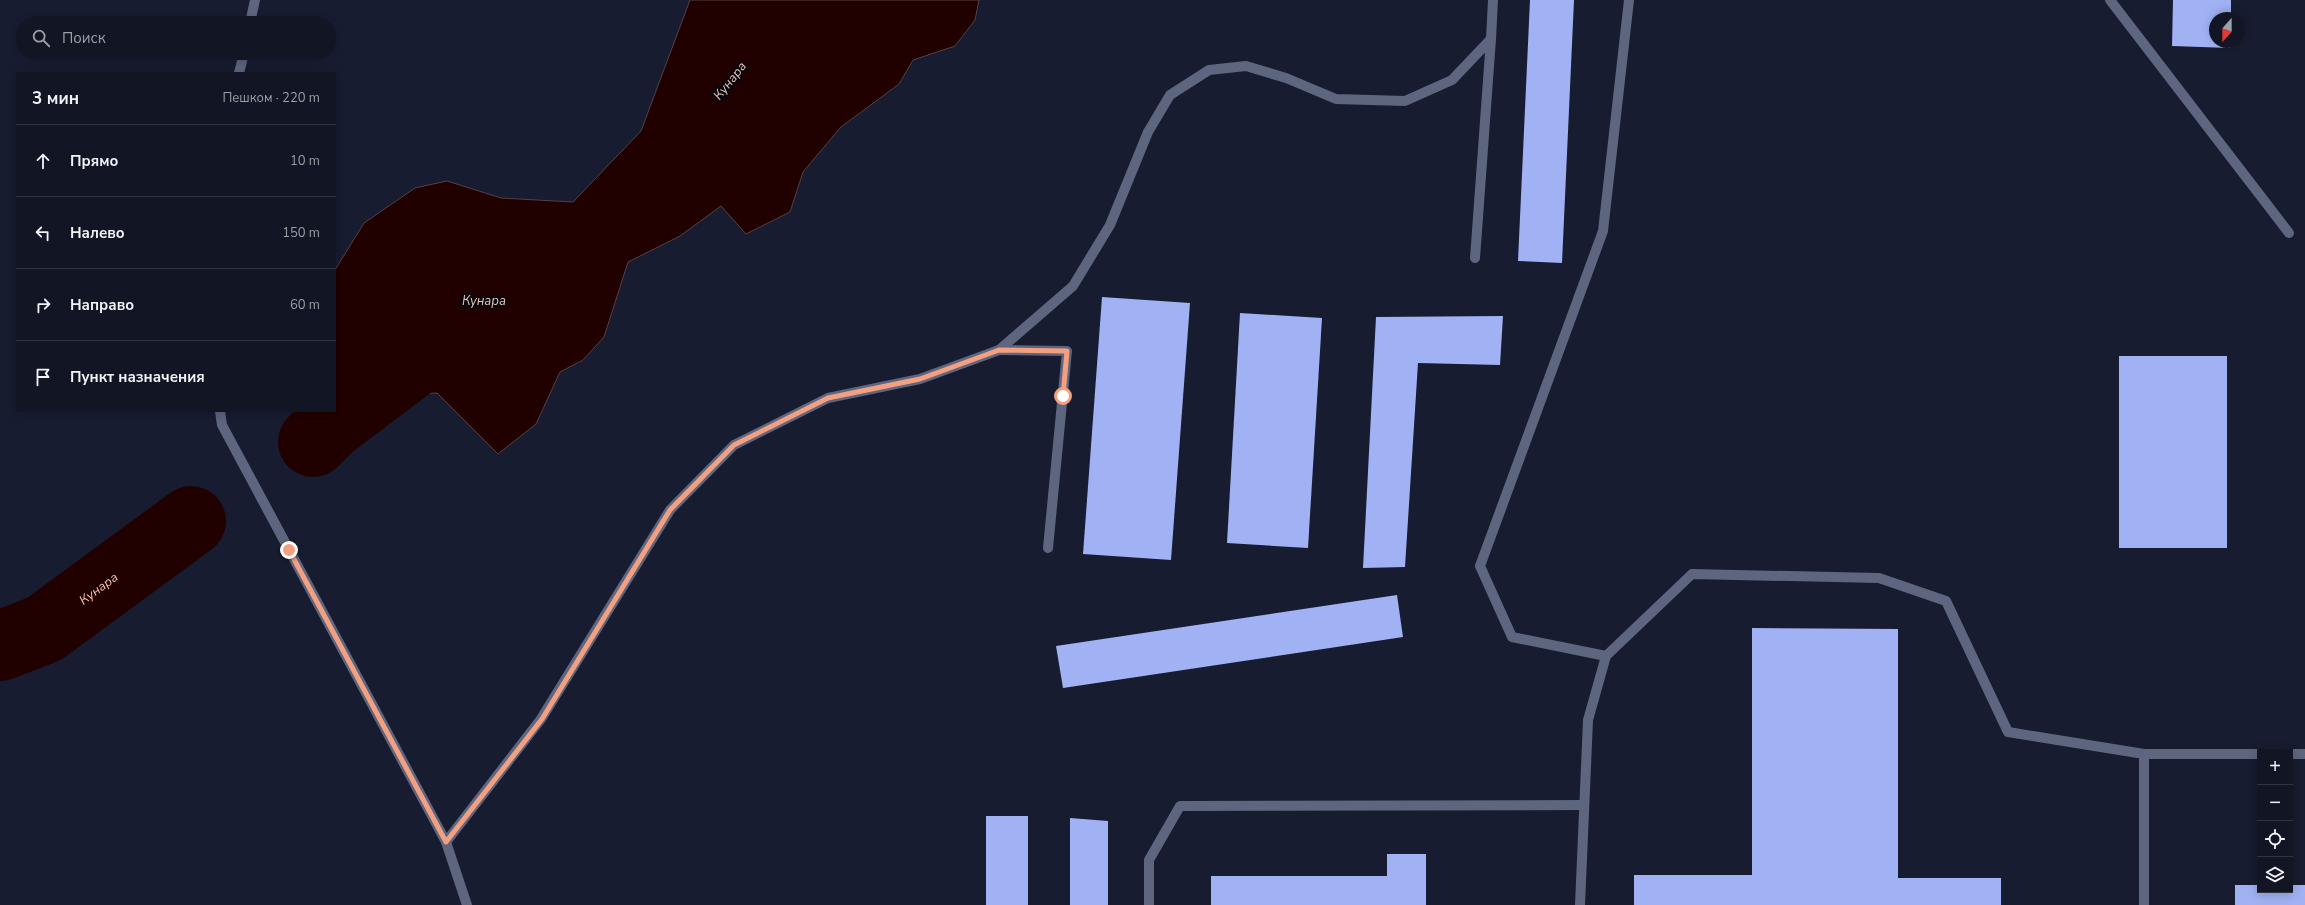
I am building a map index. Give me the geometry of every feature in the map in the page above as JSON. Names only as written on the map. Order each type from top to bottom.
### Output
[{"type":"street","points":[[252,16],[255,0]]},
{"type":"street","points":[[1475,258],[1493,0]]},
{"type":"street","points":[[1606,656],[1512,637],[1480,566],[1603,231],[1629,0]]},
{"type":"street","points":[[2110,0],[2290,233]]},
{"type":"street","points":[[446,842],[542,719],[670,510],[734,445],[828,398],[920,379],[999,350],[1073,286],[1110,225],[1148,132],[1170,95],[1209,70],[1246,66],[1286,78],[1336,99],[1405,101],[1452,80],[1491,39]]},
{"type":"street","points":[[240,72],[243,60]]},
{"type":"street","points":[[999,350],[1067,351],[1048,548]]},
{"type":"street","points":[[220,412],[222,425],[446,842],[467,905]]},
{"type":"street","points":[[1580,905],[1588,720],[1606,656],[1692,574],[1879,578],[1946,601],[2008,732],[2144,754],[2257,754]]},
{"type":"street","points":[[2144,754],[2144,905]]},
{"type":"street","points":[[2293,754],[2305,754]]},
{"type":"street","points":[[1149,905],[1149,860],[1180,806],[1584,805]]},
{"type":"water","name":"Кунара","points":[[690,0],[979,0],[975,20],[955,46],[913,60],[899,84],[841,127],[803,172],[790,212],[746,234],[721,206],[680,236],[628,262],[604,337],[583,360],[560,372],[536,424],[498,454],[437,393],[398,395],[358,413],[336,405],[336,268],[364,223],[415,188],[447,181],[501,198],[573,202],[641,131]]},
{"type":"building","points":[[1530,0],[1574,0],[1562,263],[1518,261]]},
{"type":"building","points":[[2173,0],[2231,0],[2231,12],[2209,12],[2209,47],[2172,46]]},
{"type":"building","points":[[1102,297],[1190,303],[1171,560],[1083,554]]},
{"type":"building","points":[[1240,313],[1322,318],[1308,548],[1227,543]]},
{"type":"building","points":[[1503,316],[1500,365],[1418,363],[1405,567],[1363,568],[1376,317]]},
{"type":"building","points":[[2119,356],[2227,356],[2227,548],[2119,548]]},
{"type":"building","points":[[1397,595],[1403,637],[1063,688],[1056,646]]},
{"type":"building","points":[[1752,628],[1898,629],[1898,878],[2001,878],[2001,905],[1634,905],[1634,875],[1752,875]]},
{"type":"building","points":[[986,816],[1028,816],[1028,905],[986,905]]},
{"type":"building","points":[[1070,818],[1108,821],[1108,905],[1070,905]]},
{"type":"building","points":[[1387,854],[1426,854],[1426,905],[1211,905],[1211,876],[1387,876]]},
{"type":"building","points":[[2235,885],[2257,885],[2257,893],[2293,893],[2293,885],[2305,885],[2305,905],[2235,905]]},
{"type":"waterway","name":"Кунара","points":[[313,442],[330,425],[428,351]]},
{"type":"waterway","name":"Кунара","points":[[0,646],[44,629],[191,521]]},
{"type":"route","points":[[289,550],[446,842],[542,719],[670,510],[734,445],[828,398],[920,379],[999,350],[1067,351],[1063,396]]}]
